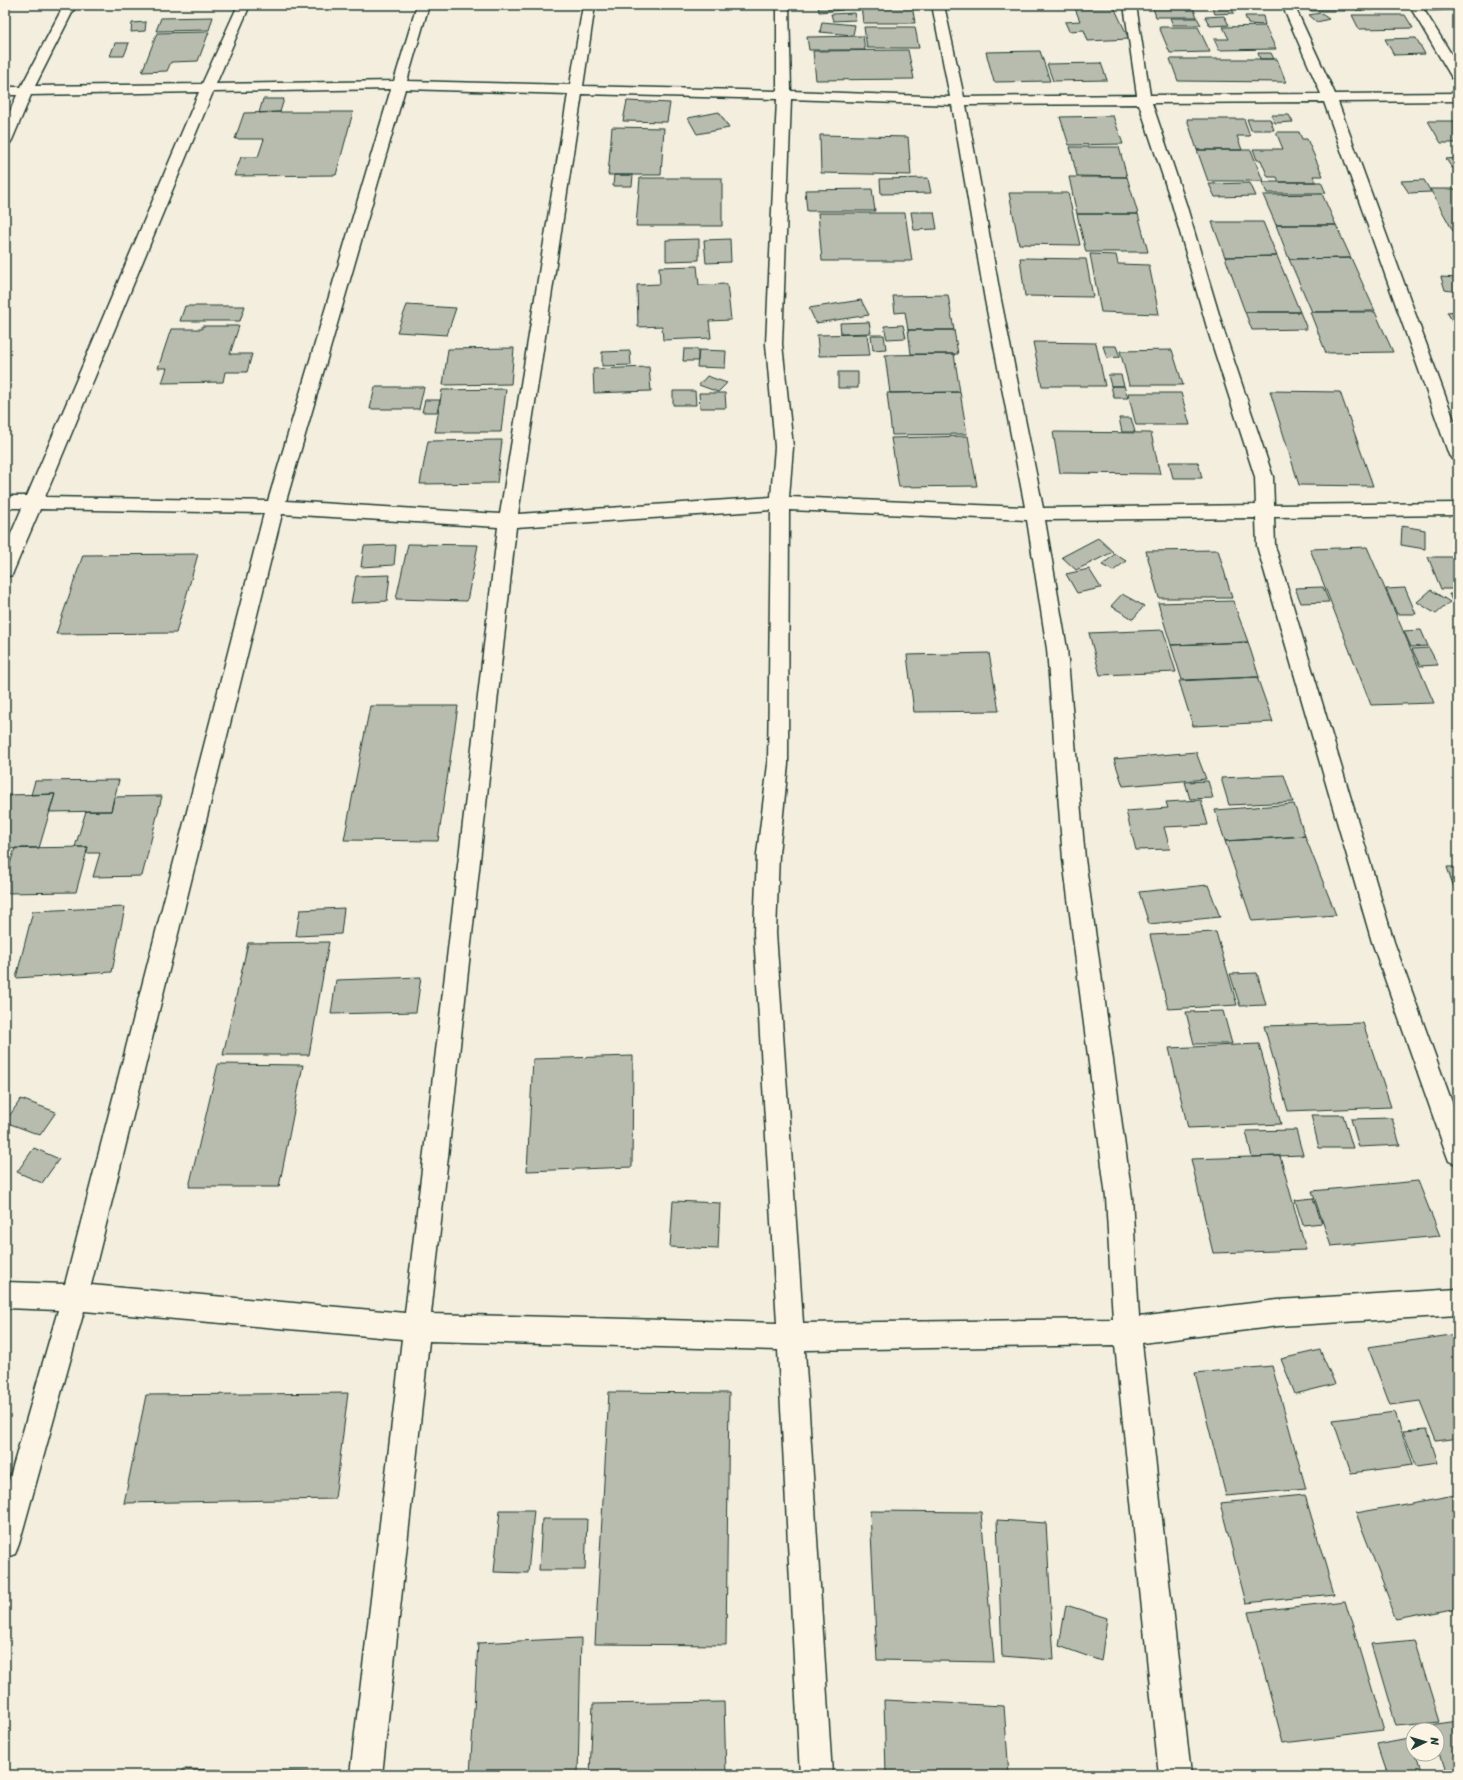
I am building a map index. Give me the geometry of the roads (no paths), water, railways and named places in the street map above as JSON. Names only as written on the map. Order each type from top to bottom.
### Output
[{"type":"street","points":[[5,140],[25,92],[70,5]]},
{"type":"street","points":[[5,570],[207,89],[244,5]]},
{"type":"street","points":[[5,1544],[75,1297],[275,508],[423,5]]},
{"type":"street","points":[[366,1775],[508,520],[589,5]]},
{"type":"street","points":[[783,5],[784,95],[774,344],[784,447],[780,503],[778,764],[768,854],[765,933],[791,1337],[816,1775]]},
{"type":"street","points":[[938,5],[958,100],[993,300],[1035,514],[1058,649],[1074,859],[1119,1197],[1127,1332],[1175,1775]]},
{"type":"street","points":[[1130,5],[1144,99],[1179,204],[1216,331],[1264,477],[1266,546],[1383,942],[1458,1153]]},
{"type":"street","points":[[1288,5],[1330,99],[1458,455]]},
{"type":"street","points":[[1415,5],[1458,76]]},
{"type":"street","points":[[5,91],[25,92],[399,86],[577,89],[922,101],[1458,97]]},
{"type":"street","points":[[5,502],[33,504],[152,504],[275,508],[508,520],[780,503],[1035,514],[1458,509]]},
{"type":"street","points":[[5,1295],[75,1297],[416,1327],[791,1337],[1127,1332],[1278,1313],[1458,1302]]}]
